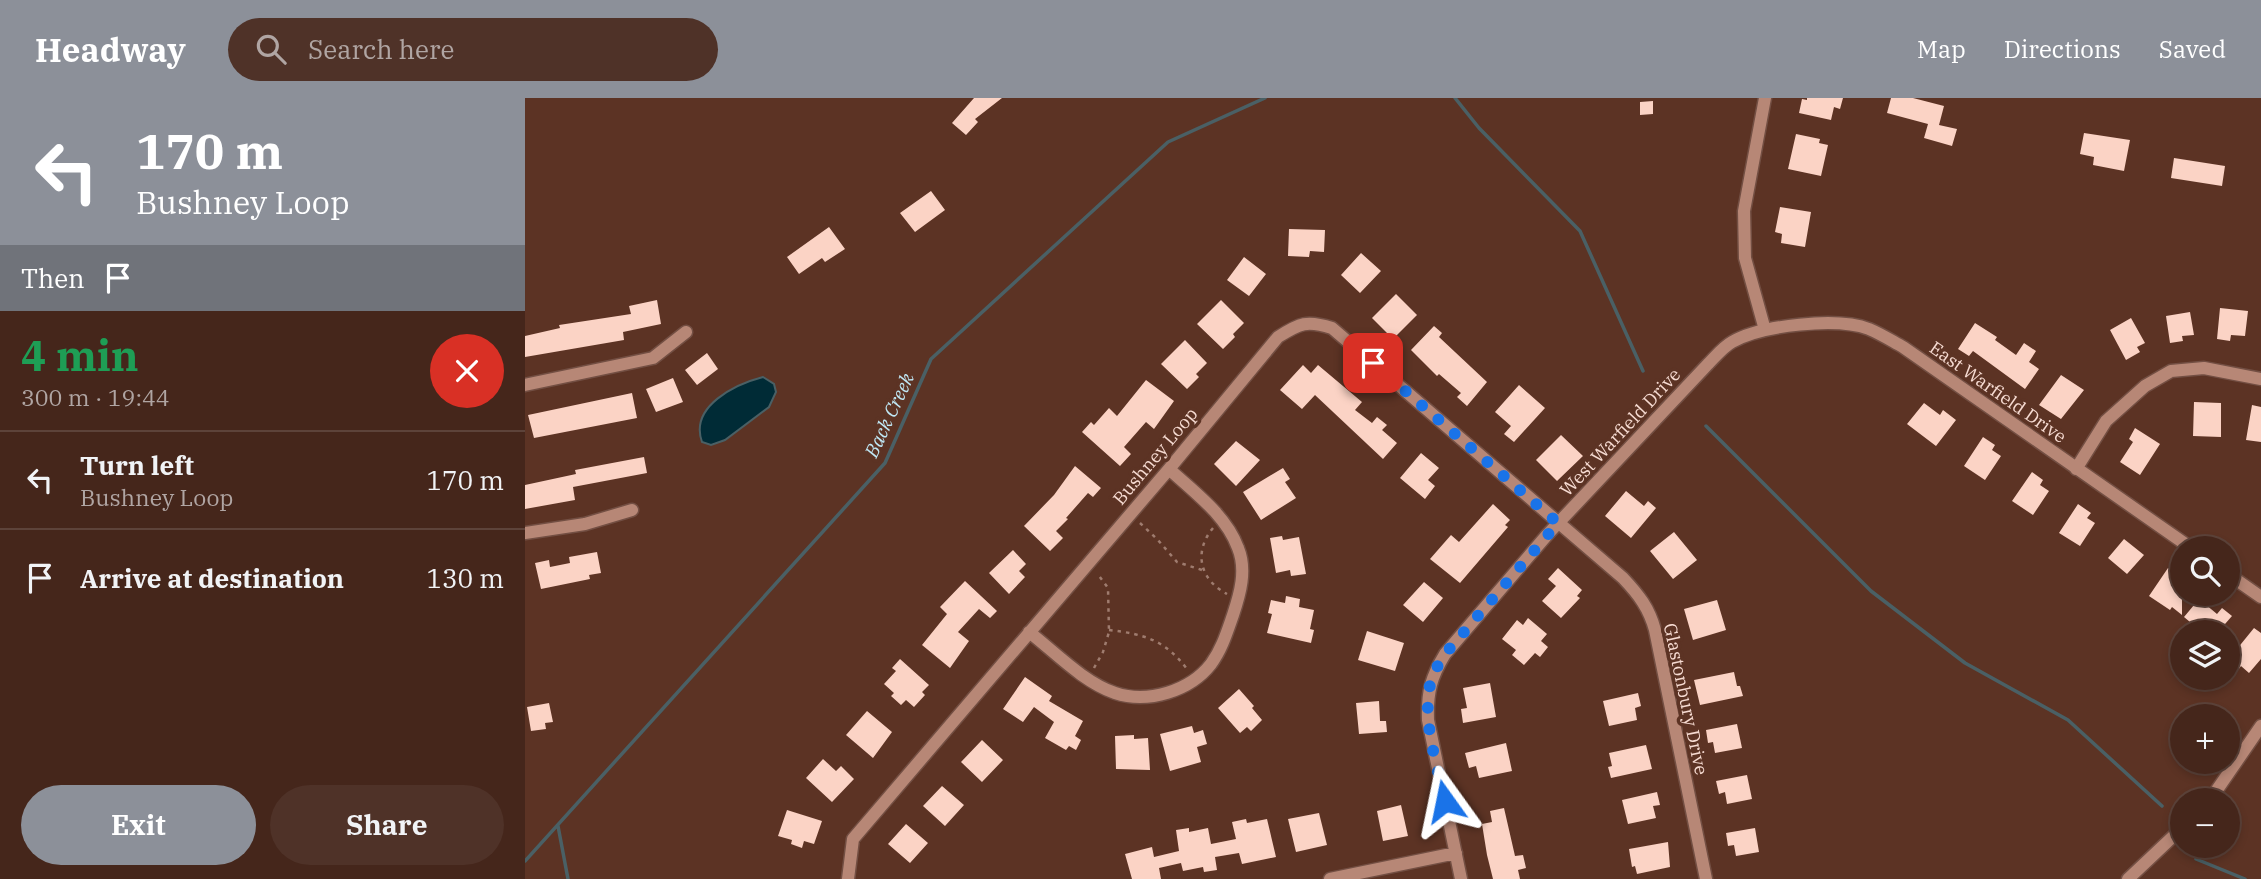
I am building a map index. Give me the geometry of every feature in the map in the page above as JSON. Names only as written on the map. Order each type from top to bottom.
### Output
[{"type":"street","points":[[1765,98],[1744,211],[1745,258],[1765,330]]},
{"type":"street","name":"Bushney Loop","points":[[848,879],[853,839],[1169,469],[1278,337],[1294,327],[1311,322],[1332,328],[1558,523]]},
{"type":"street","name":"East Warfield Drive","points":[[1765,330],[1814,324],[1867,328],[1903,347],[2173,536]]},
{"type":"street","name":"West Warfield Drive","points":[[1461,879],[1428,720],[1427,699],[1433,673],[1445,654],[1558,523],[1729,344],[1765,330]]},
{"type":"street","points":[[525,385],[653,358],[686,332]]},
{"type":"street","points":[[2076,469],[2106,421],[2145,386],[2171,371],[2204,368],[2261,379]]},
{"type":"street","points":[[1029,632],[1094,684],[1129,696],[1149,697],[1174,691],[1197,678],[1211,663],[1225,639],[1242,585],[1239,550],[1230,530],[1219,516],[1169,469]]},
{"type":"street","points":[[525,533],[586,524],[632,510]]},
{"type":"street","name":"Glastonbury Drive","points":[[1558,523],[1623,578],[1640,596],[1650,612],[1706,879]]},
{"type":"street","points":[[2240,582],[2261,597]]},
{"type":"street","points":[[2218,788],[2261,726]]},
{"type":"street","points":[[2128,879],[2170,839]]},
{"type":"street","points":[[1330,879],[1455,853]]},
{"type":"path","points":[[1140,523],[1175,561],[1202,570]]},
{"type":"path","points":[[1213,528],[1204,544],[1202,570],[1209,582],[1227,594]]},
{"type":"path","points":[[1094,668],[1103,652],[1109,630],[1108,588],[1097,573]]},
{"type":"path","points":[[1109,630],[1160,642],[1173,652],[1187,670]]},
{"type":"water","points":[[763,377],[774,384],[776,392],[769,407],[725,440],[711,445],[702,442],[700,429],[708,407],[728,391]]},
{"type":"building","points":[[974,98],[1002,98],[975,119],[978,122],[966,135],[952,123]]},
{"type":"building","points":[[1843,98],[1840,109],[1834,107],[1831,120],[1799,113],[1802,99]]},
{"type":"building","points":[[1891,98],[1913,98],[1944,106],[1939,125],[1957,129],[1952,146],[1924,138],[1928,124],[1887,113]]},
{"type":"building","points":[[1653,101],[1653,114],[1640,115],[1640,102]]},
{"type":"building","points":[[2084,133],[2130,140],[2124,171],[2093,165],[2094,157],[2080,154]]},
{"type":"building","points":[[1796,134],[1820,139],[1819,143],[1828,145],[1821,176],[1788,169]]},
{"type":"building","points":[[2174,158],[2225,166],[2222,186],[2171,178]]},
{"type":"building","points":[[931,191],[945,210],[915,232],[900,213]]},
{"type":"building","points":[[1780,207],[1811,212],[1805,247],[1781,243],[1782,234],[1775,232]]},
{"type":"building","points":[[829,227],[845,249],[825,262],[822,258],[799,274],[787,257]]},
{"type":"building","points":[[1289,229],[1325,230],[1324,252],[1310,251],[1309,257],[1288,256]]},
{"type":"building","points":[[1361,253],[1381,271],[1360,293],[1341,275]]},
{"type":"building","points":[[1244,257],[1266,274],[1249,296],[1227,280]]},
{"type":"building","points":[[1396,294],[1417,315],[1393,339],[1372,318]]},
{"type":"building","points":[[657,300],[661,324],[623,332],[624,340],[525,357],[525,336],[560,328],[559,325],[631,314],[629,306]]},
{"type":"building","points":[[1221,300],[1244,323],[1223,349],[1197,324]]},
{"type":"building","points":[[2220,308],[2248,311],[2245,336],[2231,335],[2230,341],[2217,339]]},
{"type":"building","points":[[2190,312],[2194,335],[2182,336],[2183,341],[2170,343],[2166,316]]},
{"type":"building","points":[[2131,318],[2145,343],[2137,347],[2140,352],[2126,360],[2110,330]]},
{"type":"building","points":[[1975,323],[1997,337],[1995,340],[2016,355],[2024,343],[2036,351],[2029,362],[2039,369],[2025,389],[1973,351],[1969,356],[1958,349]]},
{"type":"building","points":[[1434,326],[1442,333],[1439,337],[1487,382],[1467,406],[1457,397],[1461,393],[1439,374],[1437,376],[1411,350]]},
{"type":"building","points":[[1185,340],[1207,363],[1196,374],[1199,377],[1187,389],[1161,364]]},
{"type":"building","points":[[707,353],[718,369],[697,385],[685,370]]},
{"type":"building","points":[[1303,365],[1311,373],[1318,365],[1362,402],[1355,410],[1372,423],[1377,417],[1387,425],[1382,430],[1397,443],[1383,459],[1315,395],[1302,409],[1280,390]]},
{"type":"building","points":[[2061,375],[2084,390],[2061,419],[2039,405]]},
{"type":"building","points":[[673,378],[683,402],[656,412],[646,389]]},
{"type":"building","points":[[1146,380],[1174,401],[1154,429],[1146,422],[1124,447],[1131,454],[1120,466],[1082,432],[1091,422],[1094,425],[1109,408],[1117,416]]},
{"type":"building","points":[[1519,385],[1545,408],[1514,442],[1504,434],[1511,426],[1495,412]]},
{"type":"building","points":[[632,393],[637,418],[534,438],[528,415]]},
{"type":"building","points":[[2194,402],[2221,403],[2221,437],[2193,436]]},
{"type":"building","points":[[1924,403],[1940,415],[1943,410],[1956,420],[1936,446],[1907,424]]},
{"type":"building","points":[[2252,405],[2261,407],[2261,442],[2246,440]]},
{"type":"building","points":[[2135,428],[2160,444],[2140,475],[2120,462],[2133,442],[2129,439]]},
{"type":"building","points":[[1561,435],[1583,456],[1557,481],[1536,460]]},
{"type":"building","points":[[1983,437],[1995,445],[1992,450],[2001,456],[1985,480],[1964,466]]},
{"type":"building","points":[[1236,441],[1260,460],[1236,486],[1214,464]]},
{"type":"building","points":[[1421,453],[1439,468],[1428,480],[1435,486],[1425,499],[1400,478]]},
{"type":"building","points":[[644,457],[647,473],[573,487],[575,500],[525,509],[525,485],[576,474],[575,470]]},
{"type":"building","points":[[1075,466],[1101,488],[1093,497],[1088,493],[1066,518],[1068,519],[1056,531],[1063,538],[1050,551],[1024,526],[1054,495]]},
{"type":"building","points":[[1283,468],[1290,479],[1285,482],[1296,498],[1261,520],[1243,492]]},
{"type":"building","points":[[2032,472],[2043,480],[2040,485],[2049,491],[2033,515],[2012,501]]},
{"type":"building","points":[[1626,491],[1644,506],[1648,501],[1656,508],[1631,538],[1605,516]]},
{"type":"building","points":[[1493,504],[1510,520],[1505,525],[1508,527],[1460,583],[1430,559],[1451,535],[1459,542]]},
{"type":"building","points":[[2078,504],[2091,513],[2087,518],[2095,523],[2080,546],[2059,533]]},
{"type":"building","points":[[1674,532],[1697,560],[1673,579],[1650,551]]},
{"type":"building","points":[[1282,536],[1283,540],[1299,537],[1306,574],[1291,576],[1290,570],[1276,573],[1270,538]]},
{"type":"building","points":[[2124,539],[2144,555],[2127,574],[2108,558]]},
{"type":"building","points":[[1013,550],[1026,564],[1019,571],[1025,577],[1009,594],[989,573]]},
{"type":"building","points":[[597,552],[601,573],[589,575],[590,579],[541,589],[535,563],[549,560],[550,567],[570,563],[569,557]]},
{"type":"building","points":[[1558,568],[1582,590],[1577,596],[1580,598],[1561,618],[1542,601],[1556,586],[1548,579]]},
{"type":"building","points":[[2168,568],[2170,606],[2182,606],[2182,615],[2172,607],[2170,610],[2149,596]]},
{"type":"building","points":[[965,581],[997,611],[990,618],[979,609],[958,632],[969,641],[950,668],[922,645],[947,614],[940,607]]},
{"type":"building","points":[[1424,582],[1443,598],[1423,622],[1403,605]]},
{"type":"building","points":[[1286,596],[1300,599],[1299,607],[1314,610],[1310,629],[1314,630],[1311,643],[1267,633],[1272,614],[1268,613],[1271,600],[1285,603]]},
{"type":"building","points":[[1717,600],[1726,630],[1693,640],[1684,609]]},
{"type":"building","points":[[2193,606],[2207,606],[2217,614],[2222,608],[2232,616],[2228,620],[2188,620],[2184,617]]},
{"type":"building","points":[[1528,618],[1547,634],[1541,641],[1548,647],[1540,657],[1535,653],[1524,665],[1512,655],[1516,650],[1502,639],[1517,620],[1523,625]]},
{"type":"building","points":[[2254,628],[2261,633],[2261,659],[2249,673],[2240,667],[2240,645]]},
{"type":"building","points":[[1367,631],[1404,643],[1395,671],[1358,660]]},
{"type":"building","points":[[900,659],[929,685],[922,692],[925,695],[914,707],[906,700],[901,705],[891,696],[894,693],[884,684],[896,671],[892,668]]},
{"type":"building","points":[[1734,672],[1737,686],[1740,686],[1743,696],[1700,705],[1694,680]]},
{"type":"building","points":[[1025,677],[1052,696],[1049,701],[1083,721],[1075,736],[1081,740],[1076,750],[1069,746],[1066,750],[1045,738],[1054,722],[1034,707],[1023,722],[1003,709]]},
{"type":"building","points":[[1490,683],[1496,717],[1463,723],[1461,709],[1467,708],[1463,688]]},
{"type":"building","points":[[1239,689],[1262,720],[1251,731],[1247,727],[1240,733],[1218,708]]},
{"type":"building","points":[[1638,693],[1641,706],[1635,708],[1637,720],[1609,726],[1603,701]]},
{"type":"building","points":[[1379,701],[1380,721],[1386,721],[1387,732],[1359,734],[1356,703]]},
{"type":"building","points":[[549,703],[553,722],[545,723],[546,729],[531,731],[527,707]]},
{"type":"building","points":[[867,711],[892,732],[873,758],[846,735]]},
{"type":"building","points":[[1737,724],[1742,748],[1715,753],[1713,742],[1708,743],[1706,730]]},
{"type":"building","points":[[1192,726],[1194,733],[1203,730],[1207,744],[1197,747],[1201,762],[1170,771],[1160,734]]},
{"type":"building","points":[[1134,735],[1134,739],[1148,738],[1150,770],[1116,769],[1115,736]]},
{"type":"building","points":[[982,740],[1003,760],[982,782],[961,762]]},
{"type":"building","points":[[1506,743],[1512,771],[1479,778],[1476,766],[1469,768],[1465,753]]},
{"type":"building","points":[[1646,745],[1652,769],[1611,778],[1608,767],[1612,766],[1609,753]]},
{"type":"building","points":[[823,759],[836,771],[841,766],[854,779],[832,802],[806,778]]},
{"type":"building","points":[[1747,775],[1752,799],[1727,804],[1725,792],[1719,794],[1716,781]]},
{"type":"building","points":[[942,786],[964,805],[945,826],[923,806]]},
{"type":"building","points":[[1657,792],[1660,805],[1653,806],[1656,818],[1628,824],[1622,800]]},
{"type":"building","points":[[1401,805],[1408,836],[1383,841],[1377,811]]},
{"type":"building","points":[[1504,808],[1515,856],[1523,855],[1526,868],[1518,870],[1520,879],[1493,879],[1487,855],[1482,824],[1492,822],[1490,811]]},
{"type":"building","points":[[787,810],[822,821],[814,844],[804,841],[802,848],[791,844],[792,840],[778,836]]},
{"type":"building","points":[[1319,813],[1327,845],[1296,852],[1288,819]]},
{"type":"building","points":[[1246,819],[1247,823],[1267,819],[1276,857],[1242,864],[1239,853],[1215,857],[1217,870],[1204,872],[1203,867],[1183,871],[1181,863],[1159,868],[1161,879],[1132,879],[1125,854],[1152,847],[1154,857],[1179,851],[1176,830],[1189,828],[1189,832],[1208,828],[1211,844],[1236,839],[1232,822]]},
{"type":"building","points":[[906,824],[928,843],[910,863],[888,844]]},
{"type":"building","points":[[1755,828],[1759,852],[1736,856],[1734,845],[1728,846],[1726,833]]},
{"type":"building","points":[[1668,842],[1670,867],[1637,874],[1635,866],[1632,867],[1629,849]]},
{"type":"waterway","name":"Back Creek","points":[[525,861],[885,463],[931,359],[1168,142],[1265,98]]},
{"type":"waterway","points":[[1455,98],[1479,128],[1580,231],[1643,371]]},
{"type":"waterway","points":[[1706,426],[1871,591],[1965,663],[2068,720],[2162,806]]},
{"type":"waterway","points":[[558,826],[568,879]]},
{"type":"waterway","points":[[2196,859],[2245,879]]},
{"type":"route","points":[[1373,363],[1558,523],[1445,654],[1433,673],[1427,699],[1428,720],[1445,801]]}]
